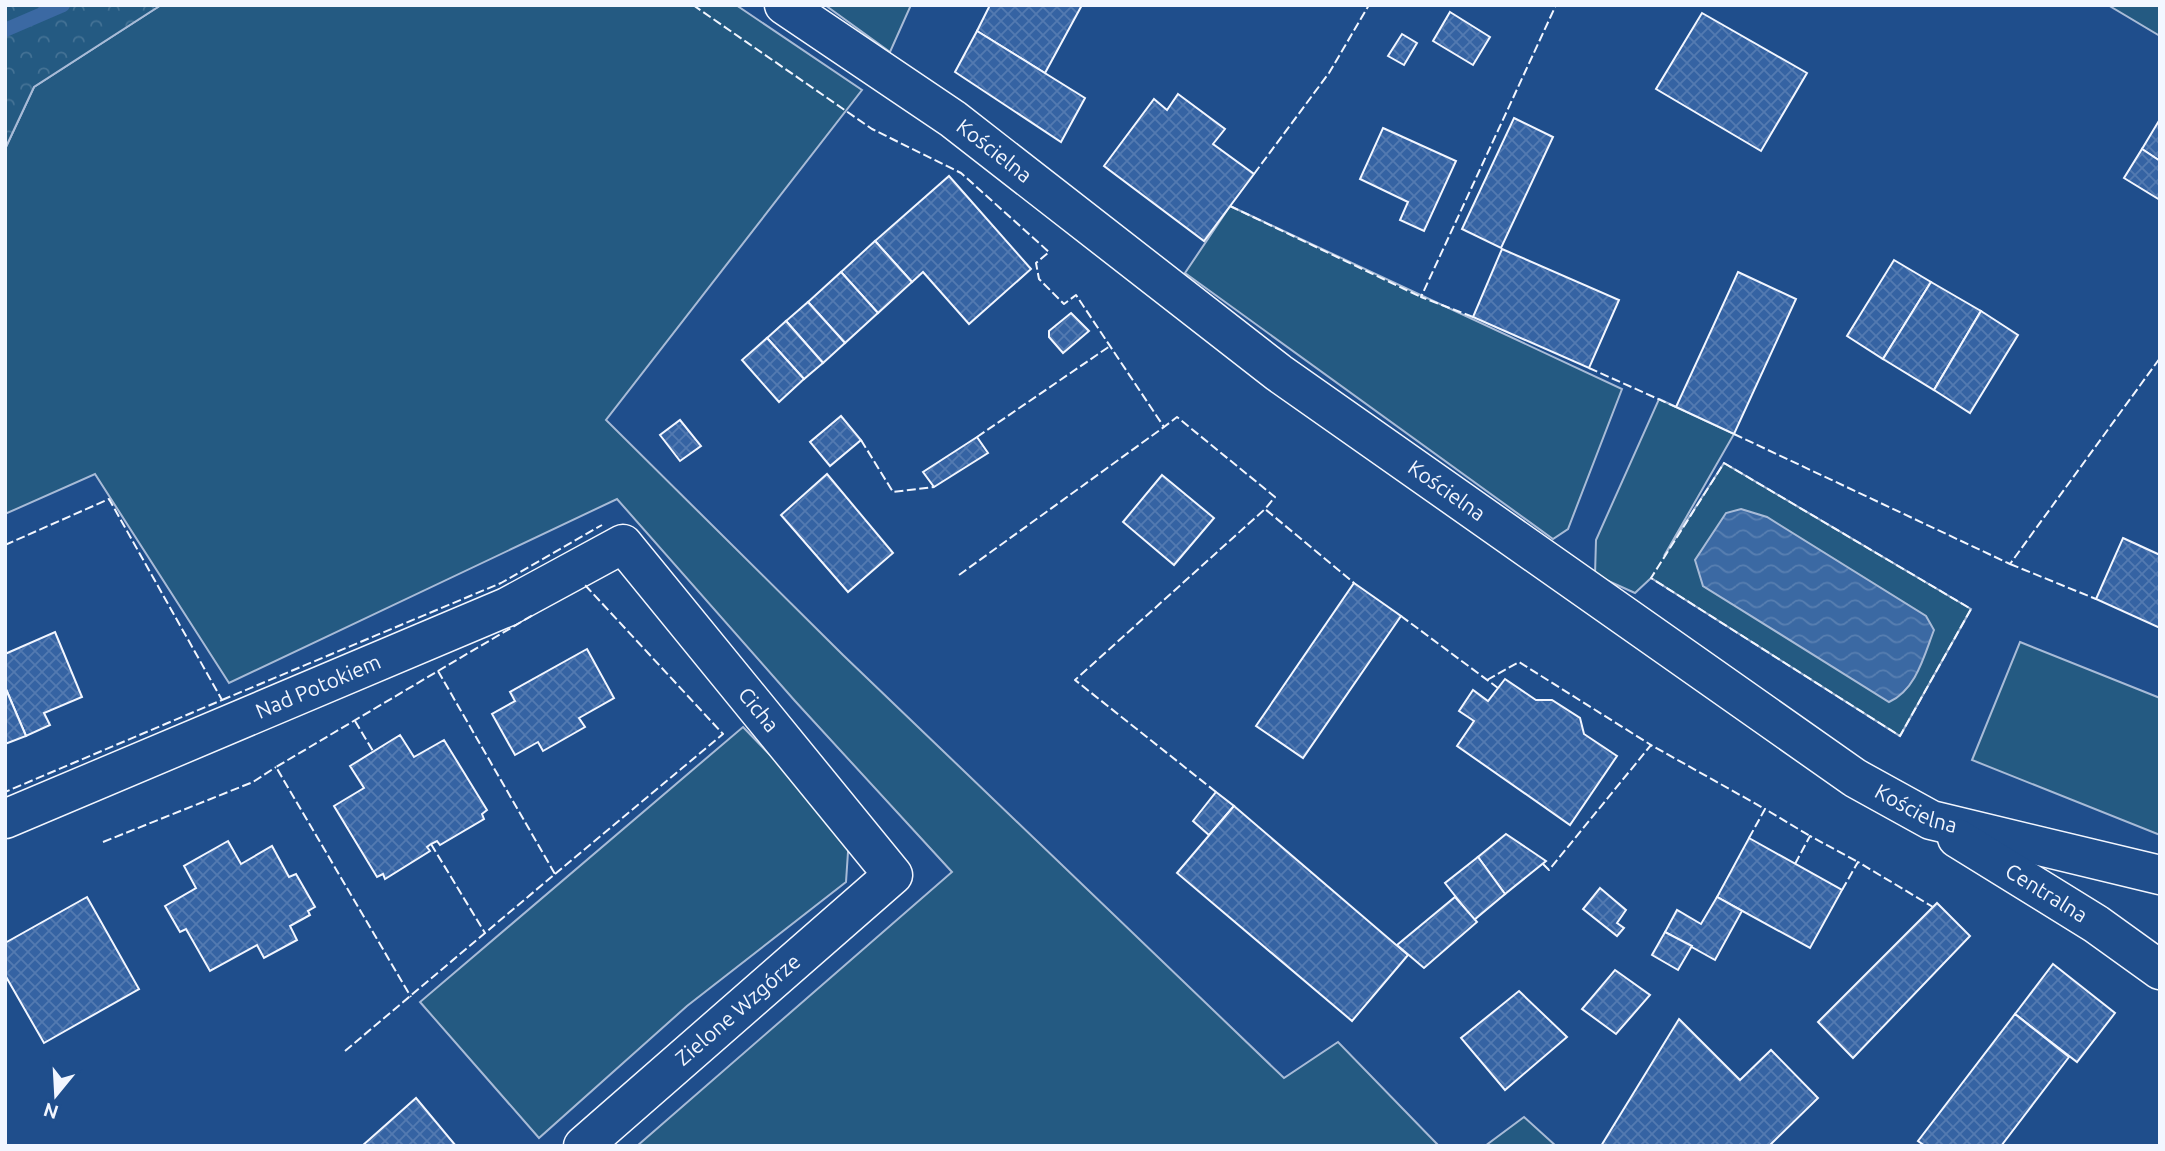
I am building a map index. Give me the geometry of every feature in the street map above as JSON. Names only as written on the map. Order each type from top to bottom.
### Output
[{"type":"street","name":"Kościelna","points":[[784,5],[953,119],[1279,373],[1855,778],[1931,820],[2160,875]]},
{"type":"street","name":"Nad Potokiem","points":[[5,819],[507,607],[623,544]]},
{"type":"street","name":"Cicha","points":[[623,544],[893,875]]},
{"type":"street","name":"Centralna","points":[[1931,820],[2007,871],[2096,923],[2160,971]]},
{"type":"street","name":"Zielone Wzgórze","points":[[583,1146],[893,875]]},
{"type":"green space","points":[[5,5],[161,5],[34,87],[5,149]]},
{"type":"green space","points":[[161,5],[736,5],[862,90],[606,420],[843,655],[1284,1078],[1338,1042],[1439,1146],[637,1146],[952,872],[795,701],[617,499],[229,683],[95,474],[5,514],[5,149],[34,87]]},
{"type":"green space","points":[[825,5],[911,5],[890,52]]},
{"type":"green space","points":[[2108,5],[2160,5],[2160,36]]},
{"type":"green space","points":[[1230,206],[1622,389],[1568,529],[1553,539],[1185,273]]},
{"type":"green space","points":[[1659,399],[1734,434],[1664,556],[1724,463],[1971,609],[1900,736],[1651,578],[1635,593],[1595,575],[1596,540]]},
{"type":"green space","points":[[2020,642],[2160,698],[2160,835],[1972,760]]},
{"type":"green space","points":[[743,727],[849,837],[846,882],[687,1006],[539,1138],[420,1002]]},
{"type":"green space","points":[[1524,1117],[1556,1146],[1485,1146]]},
{"type":"water","points":[[1741,509],[1767,517],[1926,616],[1934,630],[1918,671],[1898,697],[1889,702],[1703,586],[1695,560],[1726,513]]},
{"type":"building","points":[[990,5],[1082,5],[1045,73],[977,31]]},
{"type":"building","points":[[1450,12],[1490,37],[1473,65],[1433,41]]},
{"type":"building","points":[[1702,13],[1807,73],[1761,151],[1656,89]]},
{"type":"building","points":[[977,31],[1085,98],[1061,142],[955,72]]},
{"type":"building","points":[[1402,34],[1417,43],[1404,65],[1388,56]]},
{"type":"building","points":[[1178,94],[1225,129],[1213,144],[1254,174],[1204,241],[1104,166],[1154,99],[1167,110]]},
{"type":"building","points":[[1514,118],[1553,137],[1501,248],[1462,229]]},
{"type":"building","points":[[2160,119],[2160,161],[2142,149]]},
{"type":"building","points":[[1383,128],[1456,161],[1424,231],[1400,220],[1408,202],[1360,179]]},
{"type":"building","points":[[2142,149],[2160,161],[2160,200],[2124,178]]},
{"type":"building","points":[[949,176],[1031,269],[969,324],[923,272],[912,282],[875,241]]},
{"type":"building","points":[[875,241],[912,282],[878,313],[841,272]]},
{"type":"building","points":[[1502,249],[1619,300],[1589,368],[1473,317]]},
{"type":"building","points":[[1894,260],[1931,282],[1883,359],[1847,336]]},
{"type":"building","points":[[841,272],[878,313],[845,343],[808,302]]},
{"type":"building","points":[[1738,272],[1796,299],[1734,434],[1676,407]]},
{"type":"building","points":[[1931,282],[1981,311],[1934,390],[1883,359]]},
{"type":"building","points":[[808,302],[845,343],[823,363],[786,321]]},
{"type":"building","points":[[1981,311],[2018,335],[1970,413],[1934,390]]},
{"type":"building","points":[[1071,313],[1089,331],[1063,353],[1049,337],[1049,331]]},
{"type":"building","points":[[786,321],[823,363],[804,379],[767,338]]},
{"type":"building","points":[[767,338],[804,379],[779,402],[742,360]]},
{"type":"building","points":[[841,416],[861,440],[830,466],[810,442]]},
{"type":"building","points":[[680,420],[701,446],[680,461],[660,435]]},
{"type":"building","points":[[977,437],[988,453],[934,487],[923,472]]},
{"type":"building","points":[[827,474],[893,553],[848,592],[781,515]]},
{"type":"building","points":[[1162,475],[1214,518],[1174,565],[1123,522]]},
{"type":"building","points":[[2123,538],[2160,555],[2160,628],[2096,599]]},
{"type":"building","points":[[1354,583],[1401,616],[1303,758],[1256,726]]},
{"type":"building","points":[[55,632],[82,697],[44,713],[50,725],[26,736],[5,687],[5,654]]},
{"type":"building","points":[[587,649],[614,698],[579,718],[585,727],[543,751],[538,742],[515,755],[492,714],[515,701],[510,692]]},
{"type":"building","points":[[1505,679],[1536,700],[1552,700],[1580,718],[1584,734],[1617,756],[1570,825],[1457,746],[1474,721],[1459,711],[1473,690],[1488,701]]},
{"type":"building","points":[[5,687],[26,736],[5,744]]},
{"type":"building","points":[[400,735],[414,757],[444,740],[487,810],[482,814],[484,819],[440,845],[437,841],[431,844],[427,847],[430,851],[385,879],[383,874],[377,877],[334,806],[364,788],[350,766]]},
{"type":"building","points":[[1216,792],[1234,806],[1209,835],[1193,821]]},
{"type":"building","points":[[1234,806],[1408,955],[1352,1021],[1177,873]]},
{"type":"building","points":[[1506,834],[1546,861],[1505,894],[1478,857]]},
{"type":"building","points":[[1749,838],[1842,890],[1810,948],[1717,897]]},
{"type":"building","points":[[228,841],[241,864],[272,846],[289,877],[296,874],[315,907],[308,911],[310,915],[290,926],[297,940],[264,958],[257,945],[210,971],[186,929],[180,932],[165,906],[196,888],[184,866]]},
{"type":"building","points":[[1478,857],[1505,894],[1474,920],[1445,883]]},
{"type":"building","points":[[1600,888],[1626,910],[1617,923],[1624,928],[1617,936],[1583,909]]},
{"type":"building","points":[[87,897],[139,989],[44,1043],[5,975],[5,943]]},
{"type":"building","points":[[1455,897],[1477,922],[1424,968],[1397,945]]},
{"type":"building","points":[[1717,897],[1742,911],[1715,960],[1665,932],[1677,910],[1701,924]]},
{"type":"building","points":[[1937,903],[1970,936],[1853,1058],[1818,1022]]},
{"type":"building","points":[[1665,932],[1692,946],[1678,970],[1652,955]]},
{"type":"building","points":[[2053,964],[2115,1013],[2077,1062],[2015,1014]]},
{"type":"building","points":[[1615,970],[1650,995],[1616,1034],[1582,1009]]},
{"type":"building","points":[[1519,991],[1567,1037],[1505,1090],[1461,1038]]},
{"type":"building","points":[[2015,1014],[2069,1057],[2001,1146],[1925,1146],[1918,1141]]},
{"type":"building","points":[[1679,1019],[1740,1080],[1771,1050],[1818,1098],[1769,1146],[1601,1146]]},
{"type":"building","points":[[416,1098],[456,1146],[362,1146]]},
{"type":"waterway","points":[[5,30],[63,5]]},
{"type":"fence","points":[[693,5],[872,129],[961,173],[1049,252],[1036,263],[1039,279],[1064,304],[1076,295],[1164,427],[1177,417],[1275,497],[1265,509],[1354,583]]},
{"type":"fence","points":[[1254,174],[1329,73],[1369,5]]},
{"type":"fence","points":[[1473,317],[1421,297],[1556,5]]},
{"type":"fence","points":[[1230,206],[1421,297]]},
{"type":"fence","points":[[977,437],[1110,346]]},
{"type":"fence","points":[[1734,434],[2010,564],[2160,358]]},
{"type":"fence","points":[[1589,368],[1676,407]]},
{"type":"fence","points":[[959,575],[1164,427]]},
{"type":"fence","points":[[861,440],[893,492],[934,487]]},
{"type":"fence","points":[[1724,463],[1971,609],[1900,736],[1651,578],[1724,463]]},
{"type":"fence","points":[[5,545],[109,499],[222,700],[5,792]]},
{"type":"fence","points":[[1216,792],[1075,680],[1265,509]]},
{"type":"fence","points":[[222,700],[501,583],[602,525]]},
{"type":"fence","points":[[2010,564],[2096,599]]},
{"type":"fence","points":[[555,874],[723,734],[585,585]]},
{"type":"fence","points":[[438,671],[533,615]]},
{"type":"fence","points":[[1401,616],[1498,688]]},
{"type":"fence","points":[[1487,680],[1519,662],[1651,745]]},
{"type":"fence","points":[[345,1051],[555,874],[438,671],[276,767],[411,997]]},
{"type":"fence","points":[[355,721],[373,751]]},
{"type":"fence","points":[[1543,864],[1549,870],[1651,745],[1765,809]]},
{"type":"fence","points":[[103,842],[253,782],[276,767]]},
{"type":"fence","points":[[1749,838],[1765,809],[1810,836]]},
{"type":"fence","points":[[1795,864],[1810,836],[1858,862]]},
{"type":"fence","points":[[431,844],[485,933]]},
{"type":"fence","points":[[1842,890],[1858,862],[1933,907]]}]
